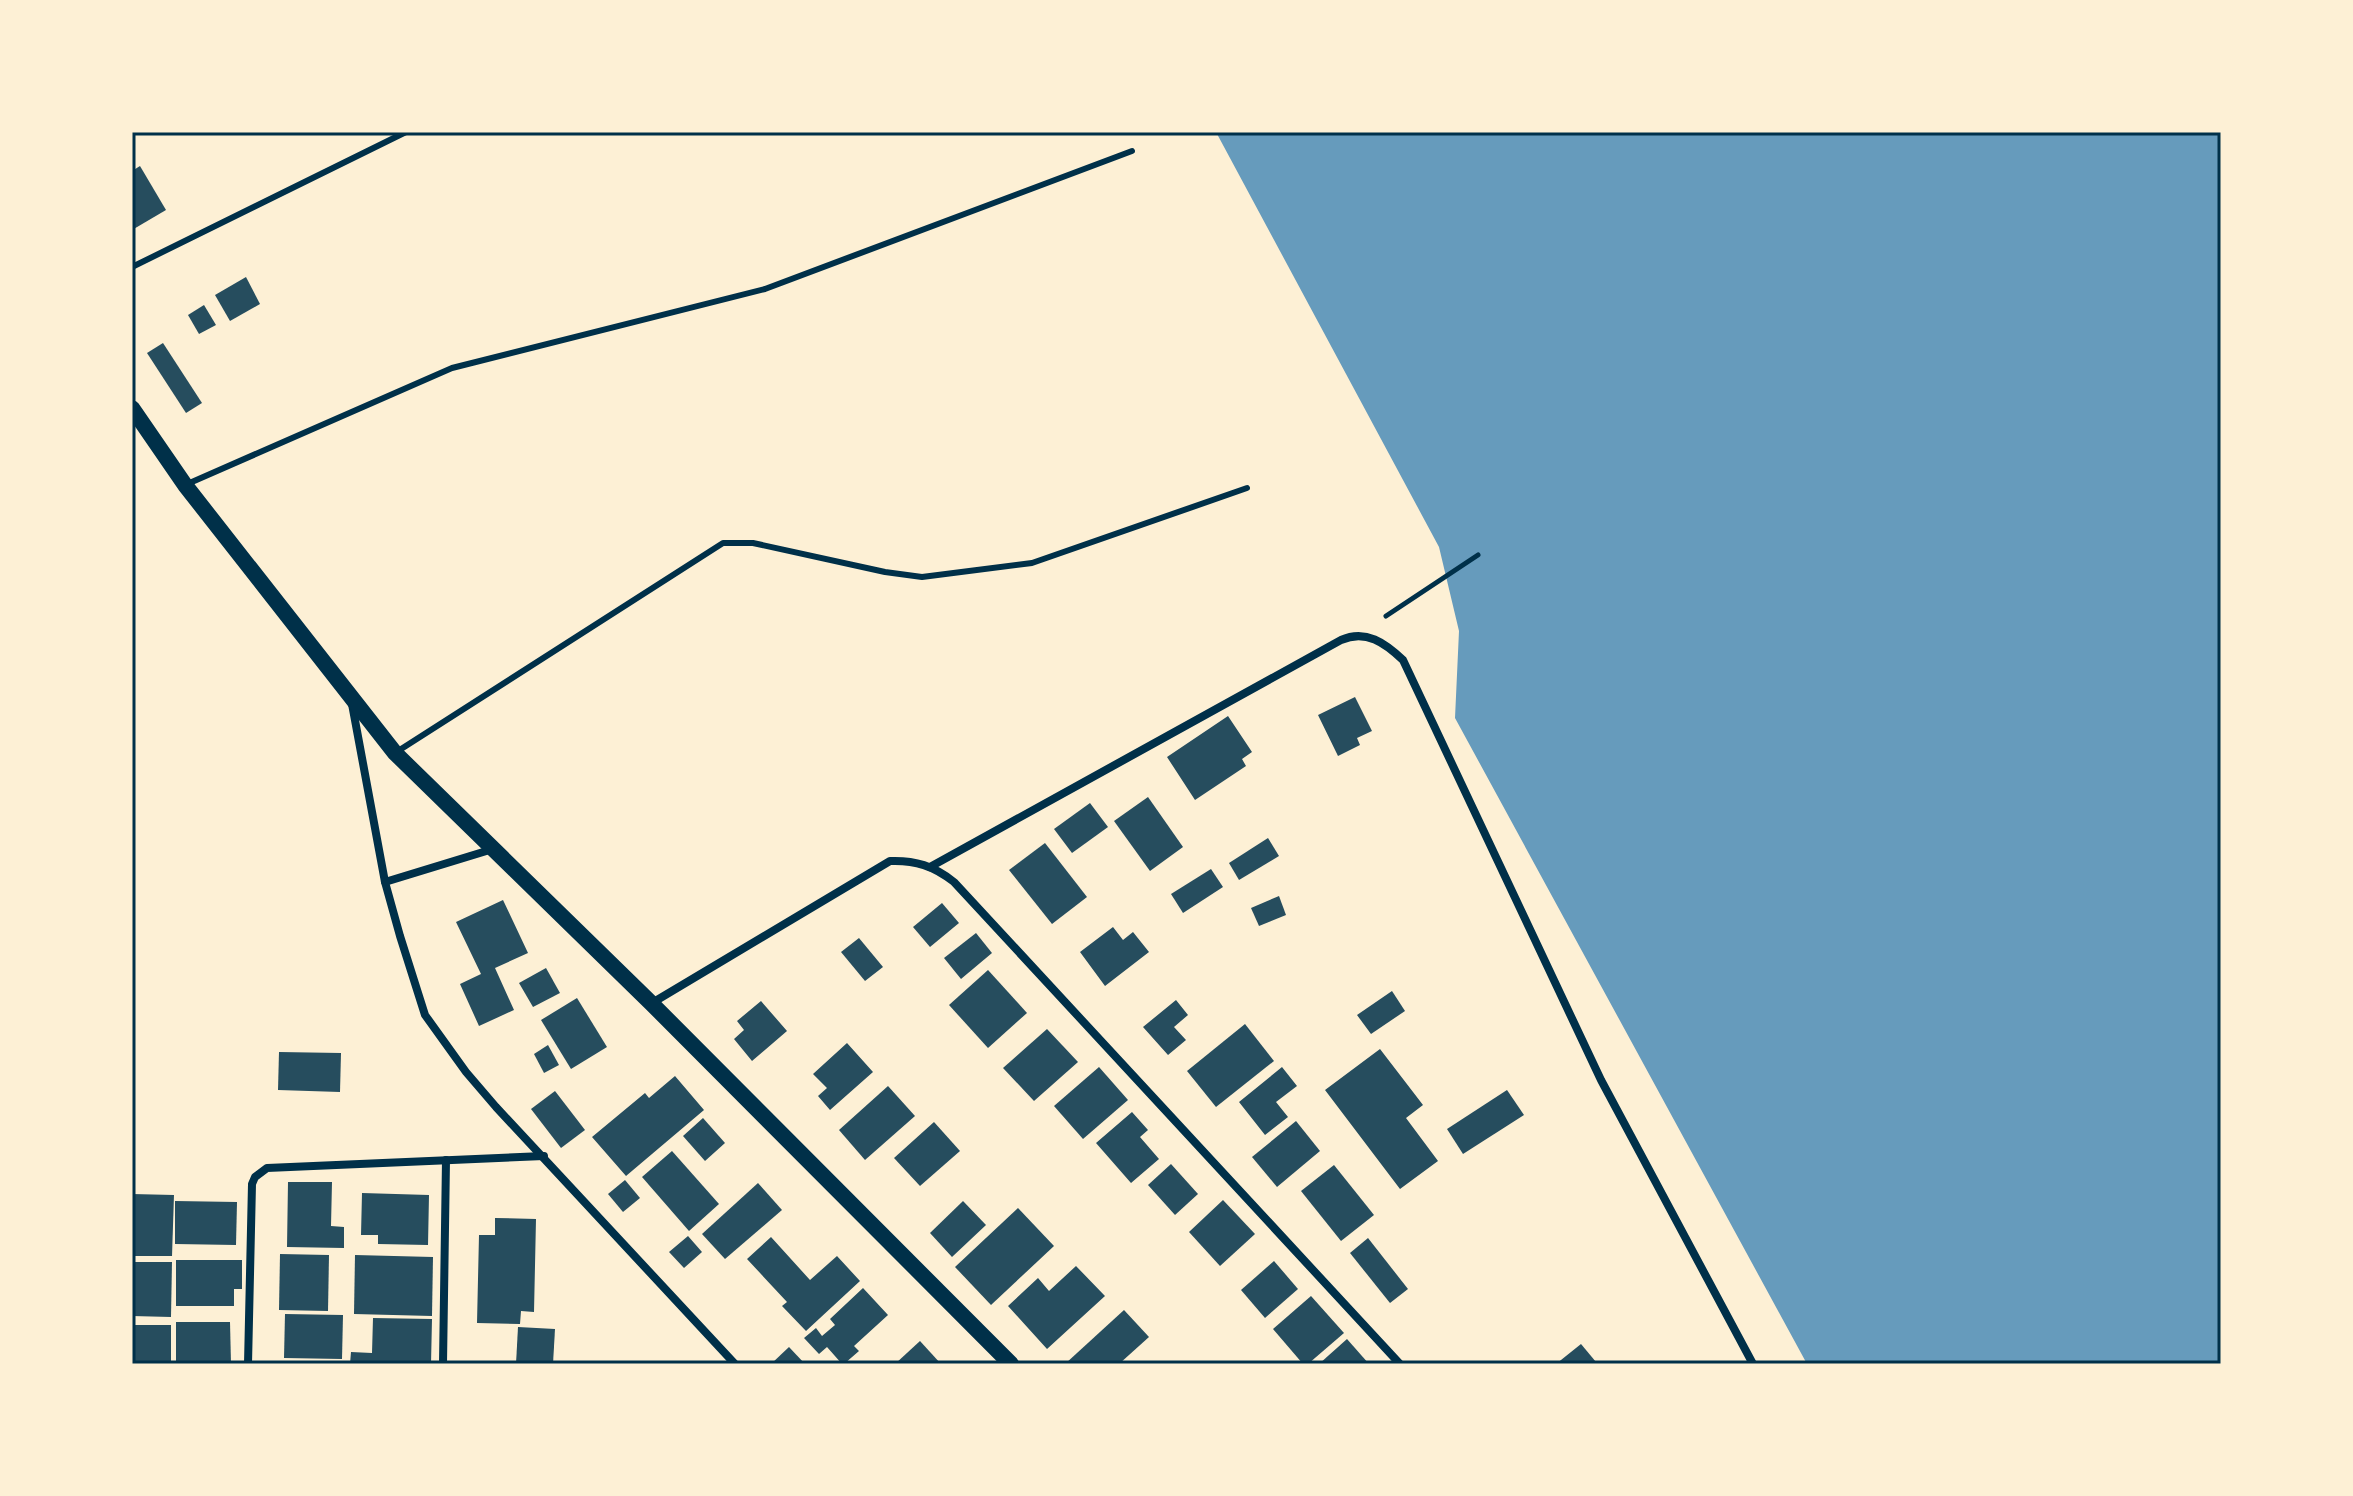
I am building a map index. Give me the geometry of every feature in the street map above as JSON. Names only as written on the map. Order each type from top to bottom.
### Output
[{"type":"main road","points":[[132,408],[185,485],[395,753],[651,1003],[1011,1364]]},
{"type":"street","points":[[930,867],[1341,640],[1359,635],[1389,647],[1403,660],[1601,1080],[1753,1364]]},
{"type":"street","points":[[350,696],[385,882],[425,1015],[466,1072],[735,1364]]},
{"type":"street","points":[[385,882],[493,849]]},
{"type":"street","points":[[651,1003],[890,861],[907,860],[940,871],[954,882],[1400,1364]]},
{"type":"street","points":[[248,1364],[252,1184],[260,1172],[267,1168],[544,1156]]},
{"type":"street","points":[[443,1364],[446,1160]]},
{"type":"lane","points":[[132,267],[406,132]]},
{"type":"lane","points":[[185,485],[452,368],[765,289],[1132,151]]},
{"type":"lane","points":[[395,753],[723,543],[753,543],[922,577],[1032,563],[1247,488]]},
{"type":"path","points":[[1359,635],[1478,555]]},
{"type":"water","points":[[1216,132],[2221,132],[2221,1364],[1807,1364],[1455,718],[1459,631],[1439,547]]},
{"type":"building","points":[[140,166],[166,210],[132,230],[132,171]]},
{"type":"building","points":[[246,277],[260,304],[230,321],[215,295]]},
{"type":"building","points":[[204,305],[216,325],[199,334],[188,315]]},
{"type":"building","points":[[163,343],[202,403],[186,413],[147,353]]},
{"type":"building","points":[[1355,697],[1372,731],[1357,738],[1360,745],[1338,756],[1318,715]]},
{"type":"building","points":[[1228,716],[1252,752],[1242,759],[1246,766],[1195,800],[1167,757]]},
{"type":"building","points":[[1148,797],[1183,847],[1150,871],[1114,821]]},
{"type":"building","points":[[1090,803],[1108,827],[1072,853],[1054,829]]},
{"type":"building","points":[[1268,838],[1279,856],[1239,880],[1229,863]]},
{"type":"building","points":[[1045,843],[1087,897],[1052,924],[1009,870]]},
{"type":"building","points":[[1211,869],[1223,887],[1183,913],[1171,894]]},
{"type":"building","points":[[1279,896],[1286,915],[1259,926],[1251,908]]},
{"type":"building","points":[[503,900],[528,953],[495,968],[514,1010],[479,1026],[460,984],[481,974],[456,922]]},
{"type":"building","points":[[942,903],[959,923],[930,947],[913,927]]},
{"type":"building","points":[[1113,927],[1123,940],[1133,932],[1149,952],[1105,986],[1080,952]]},
{"type":"building","points":[[976,933],[992,953],[961,979],[944,958]]},
{"type":"building","points":[[859,938],[883,967],[865,981],[841,952]]},
{"type":"building","points":[[546,968],[560,993],[533,1007],[519,983]]},
{"type":"building","points":[[988,970],[1027,1013],[988,1048],[949,1005]]},
{"type":"building","points":[[1392,991],[1405,1011],[1371,1034],[1357,1015]]},
{"type":"building","points":[[577,998],[607,1047],[571,1069],[541,1020]]},
{"type":"building","points":[[1176,1000],[1188,1015],[1174,1027],[1186,1040],[1168,1055],[1143,1027]]},
{"type":"building","points":[[761,1001],[787,1031],[752,1061],[734,1039],[744,1030],[737,1021]]},
{"type":"building","points":[[1245,1024],[1274,1061],[1216,1107],[1187,1071]]},
{"type":"building","points":[[1047,1029],[1078,1062],[1034,1101],[1003,1068]]},
{"type":"building","points":[[847,1043],[873,1072],[830,1110],[818,1096],[827,1088],[813,1074]]},
{"type":"building","points":[[548,1045],[559,1065],[544,1073],[534,1054]]},
{"type":"building","points":[[1380,1049],[1423,1105],[1406,1118],[1438,1161],[1400,1189],[1325,1090]]},
{"type":"building","points":[[279,1052],[341,1053],[340,1092],[278,1090]]},
{"type":"building","points":[[1099,1067],[1128,1100],[1083,1139],[1054,1106]]},
{"type":"building","points":[[1282,1067],[1297,1086],[1276,1102],[1288,1117],[1265,1135],[1239,1102]]},
{"type":"building","points":[[675,1076],[704,1110],[626,1176],[592,1137],[645,1093],[649,1098]]},
{"type":"building","points":[[888,1086],[915,1116],[865,1160],[839,1130]]},
{"type":"building","points":[[1507,1090],[1524,1115],[1463,1154],[1447,1129]]},
{"type":"building","points":[[555,1091],[585,1130],[561,1148],[531,1109]]},
{"type":"building","points":[[1132,1112],[1148,1130],[1140,1137],[1159,1159],[1131,1183],[1096,1143]]},
{"type":"building","points":[[703,1118],[725,1143],[705,1161],[683,1136]]},
{"type":"building","points":[[1296,1121],[1320,1151],[1277,1187],[1252,1157]]},
{"type":"building","points":[[934,1122],[960,1151],[920,1186],[894,1158]]},
{"type":"building","points":[[672,1151],[719,1204],[689,1231],[642,1177]]},
{"type":"building","points":[[1171,1164],[1198,1194],[1175,1215],[1148,1185]]},
{"type":"building","points":[[1334,1165],[1374,1215],[1341,1241],[1301,1191]]},
{"type":"building","points":[[625,1180],[640,1198],[623,1212],[608,1194]]},
{"type":"building","points":[[288,1182],[332,1182],[331,1226],[344,1227],[344,1248],[287,1247]]},
{"type":"building","points":[[758,1183],[782,1210],[725,1259],[702,1234]]},
{"type":"building","points":[[362,1193],[429,1195],[428,1245],[378,1244],[378,1235],[361,1235]]},
{"type":"building","points":[[132,1194],[174,1195],[172,1256],[132,1256]]},
{"type":"building","points":[[1223,1200],[1255,1234],[1220,1266],[1189,1232]]},
{"type":"building","points":[[175,1201],[237,1202],[236,1245],[175,1244]]},
{"type":"building","points":[[963,1201],[986,1225],[952,1257],[930,1233]]},
{"type":"building","points":[[1018,1208],[1054,1246],[991,1305],[955,1267]]},
{"type":"building","points":[[495,1218],[536,1219],[534,1312],[521,1311],[520,1324],[477,1323],[479,1235],[495,1235]]},
{"type":"building","points":[[688,1236],[702,1252],[684,1268],[669,1252]]},
{"type":"building","points":[[771,1237],[810,1280],[837,1256],[860,1281],[806,1331],[782,1306],[787,1302],[747,1259]]},
{"type":"building","points":[[1368,1238],[1408,1289],[1390,1303],[1350,1253]]},
{"type":"building","points":[[280,1254],[329,1255],[328,1311],[279,1310]]},
{"type":"building","points":[[355,1255],[433,1257],[432,1316],[354,1314]]},
{"type":"building","points":[[176,1260],[242,1260],[242,1289],[234,1289],[234,1306],[176,1306]]},
{"type":"building","points":[[1274,1261],[1298,1289],[1265,1318],[1241,1290]]},
{"type":"building","points":[[132,1262],[172,1262],[171,1317],[132,1316]]},
{"type":"building","points":[[1076,1266],[1105,1296],[1047,1349],[1008,1306],[1038,1278],[1049,1291]]},
{"type":"building","points":[[863,1288],[888,1315],[854,1346],[859,1351],[844,1364],[827,1347],[819,1354],[804,1338],[816,1328],[822,1336],[835,1325],[830,1319]]},
{"type":"building","points":[[1311,1296],[1344,1333],[1308,1364],[1303,1364],[1273,1329]]},
{"type":"building","points":[[1124,1310],[1149,1337],[1119,1364],[1065,1364]]},
{"type":"building","points":[[285,1314],[343,1315],[342,1359],[284,1358]]},
{"type":"building","points":[[373,1318],[432,1319],[431,1364],[350,1364],[351,1352],[372,1353]]},
{"type":"building","points":[[176,1322],[230,1322],[231,1364],[176,1364]]},
{"type":"building","points":[[132,1325],[171,1325],[171,1364],[132,1364]]},
{"type":"building","points":[[518,1327],[555,1329],[553,1364],[516,1364]]},
{"type":"building","points":[[1347,1339],[1369,1364],[1319,1364]]},
{"type":"building","points":[[920,1341],[941,1364],[895,1364]]},
{"type":"building","points":[[1581,1344],[1596,1362],[1556,1364]]},
{"type":"building","points":[[789,1347],[805,1364],[771,1364]]}]
